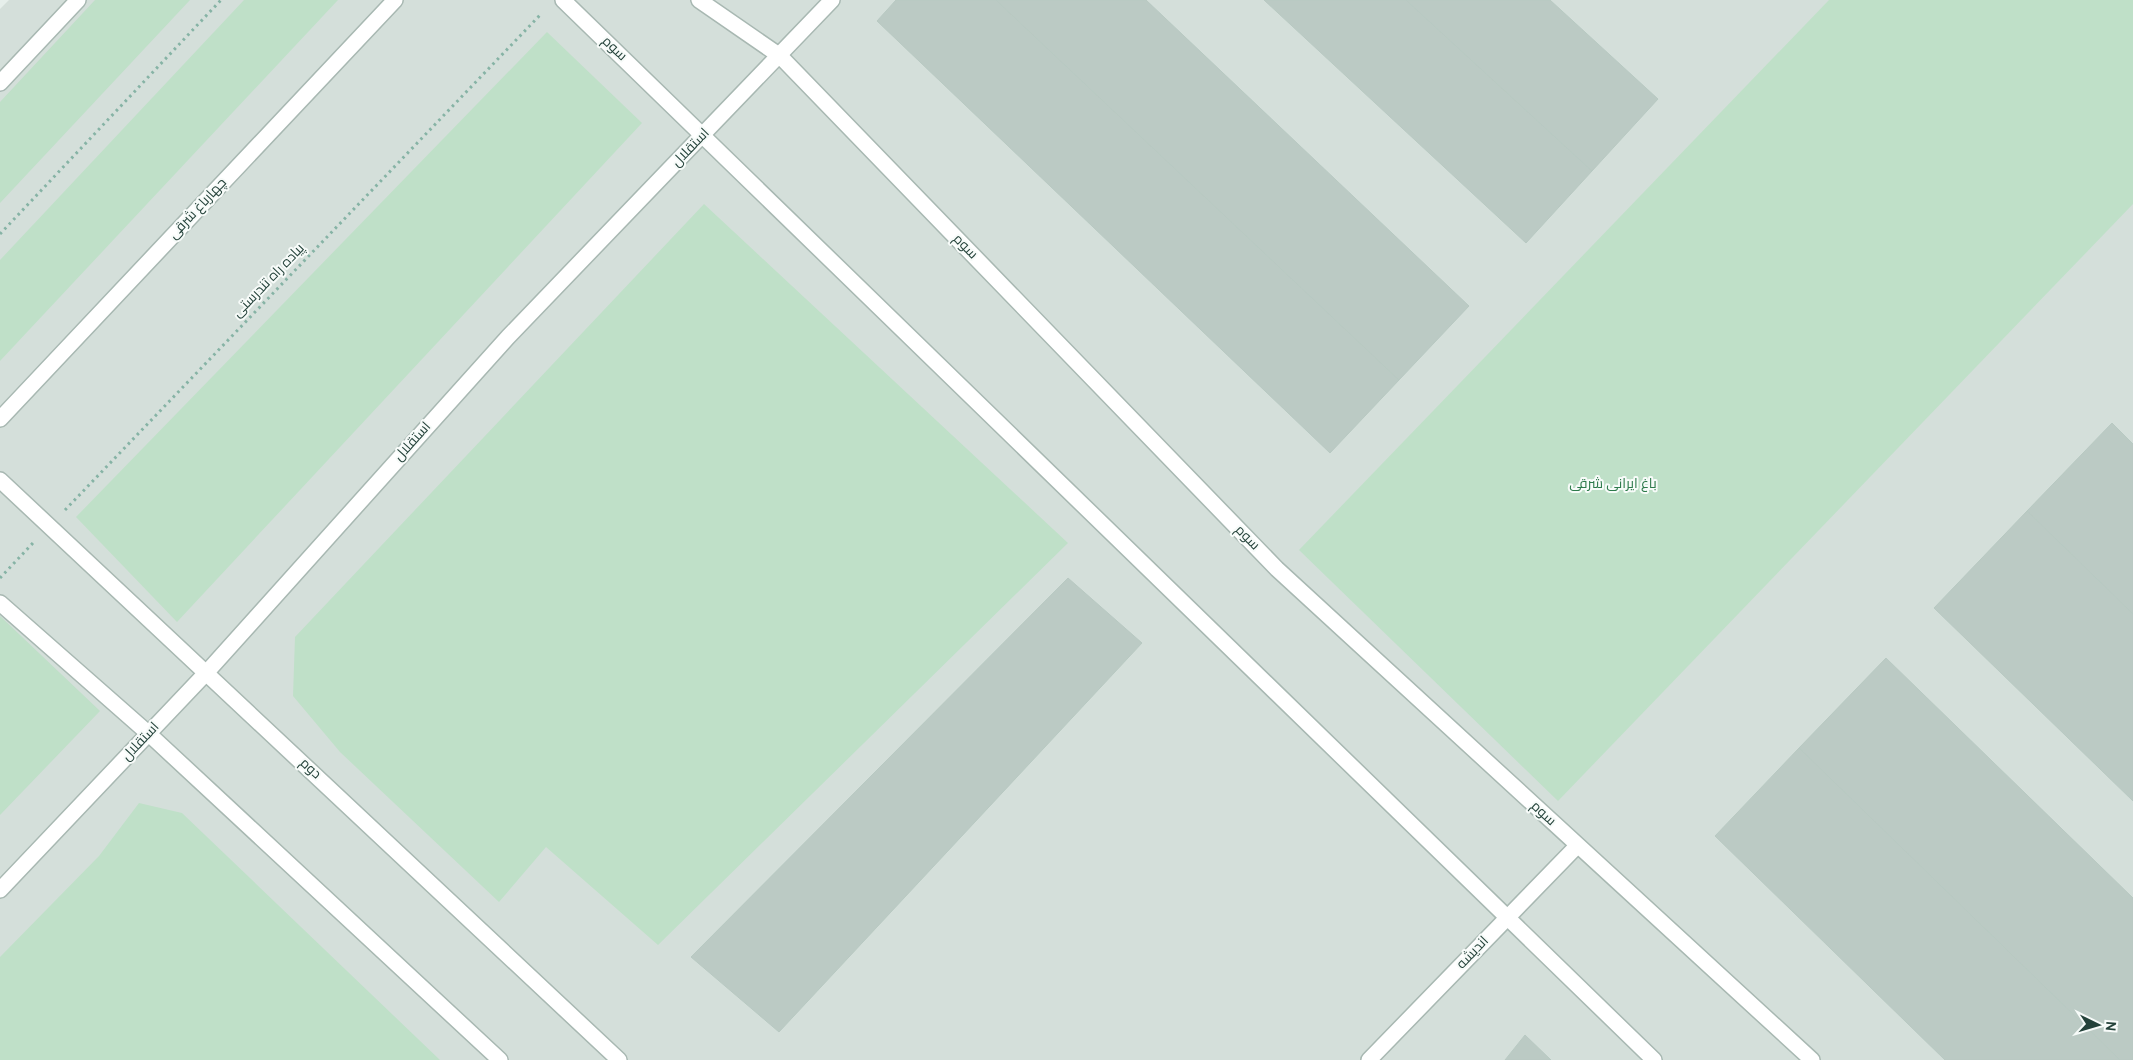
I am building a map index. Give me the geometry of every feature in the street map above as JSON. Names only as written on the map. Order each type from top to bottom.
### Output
[{"type":"lane","points":[[0,82],[78,0]]},
{"type":"lane","name":"چهارباغ شرقی","points":[[0,419],[395,0]]},
{"type":"lane","name":"سوم","points":[[563,0],[1654,1060]]},
{"type":"lane","name":"سوم","points":[[699,0],[780,56],[1277,569],[1812,1060]]},
{"type":"lane","name":"استقلال","points":[[0,890],[207,672],[508,337],[832,0]]},
{"type":"lane","name":"دوم","points":[[0,480],[619,1060]]},
{"type":"lane","points":[[0,603],[149,734],[500,1060]]},
{"type":"lane","name":"اندیشه","points":[[1369,1060],[1577,846]]},
{"type":"path","points":[[0,234],[221,0]]},
{"type":"path","name":"پیاده راه تندرستی","points":[[0,578],[548,7]]},
{"type":"shaded area","points":[[9,0],[2133,0],[2133,1060],[0,1060],[0,9]]},
{"type":"green space","points":[[95,0],[190,0],[0,203],[0,102]]},
{"type":"green space","points":[[244,0],[338,0],[0,361],[0,260]]},
{"type":"green space","name":"باغ ایرانی شرقی","points":[[1829,0],[2133,0],[2133,204],[1558,801],[1299,550]]},
{"type":"green space","points":[[547,32],[642,123],[177,622],[76,517]]},
{"type":"green space","points":[[704,204],[1068,543],[658,945],[546,847],[499,902],[340,752],[293,696],[295,637]]},
{"type":"green space","points":[[0,616],[100,711],[0,815]]},
{"type":"green space","points":[[139,803],[182,813],[440,1060],[0,1060],[0,957],[99,856]]},
{"type":"building","points":[[896,0],[996,0],[1399,380],[1330,453],[877,21]]},
{"type":"building","points":[[996,0],[1146,0],[1469,306],[1399,380]]},
{"type":"building","points":[[1264,0],[1406,0],[1592,171],[1526,243]]},
{"type":"building","points":[[1406,0],[1550,0],[1658,99],[1592,171]]},
{"type":"building","points":[[2112,423],[2133,444],[2133,614],[2027,511]]},
{"type":"building","points":[[2027,511],[2133,614],[2133,801],[1934,608]]},
{"type":"building","points":[[1068,578],[1142,643],[779,1032],[691,957]]},
{"type":"building","points":[[1886,658],[2133,898],[2133,1060],[2120,1060],[1799,748]]},
{"type":"building","points":[[1799,748],[2120,1060],[1945,1060],[1715,836]]},
{"type":"building","points":[[1525,1035],[1551,1060],[1505,1060]]}]
